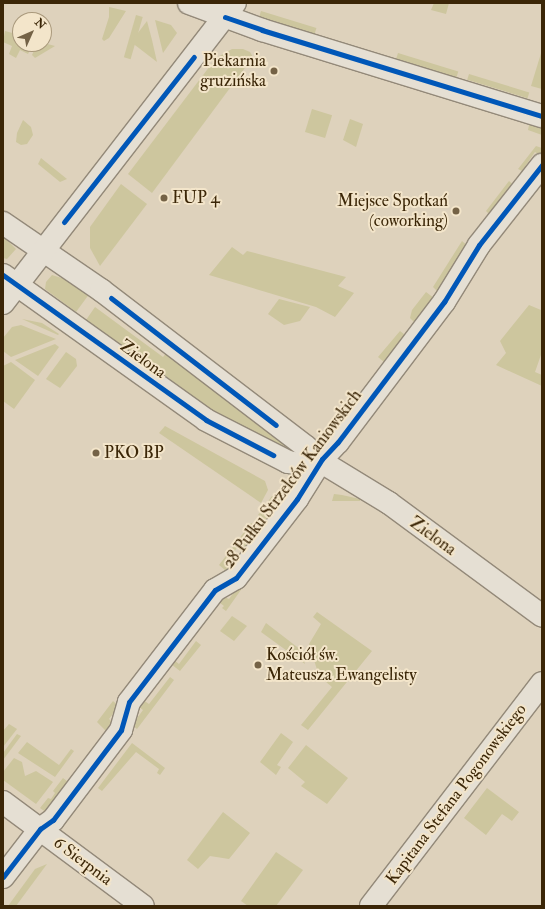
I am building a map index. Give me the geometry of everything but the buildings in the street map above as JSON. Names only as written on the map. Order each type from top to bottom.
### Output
[{"type":"street","points":[[189,3],[230,10],[275,34],[542,116]]},
{"type":"street","points":[[3,303],[10,280],[43,249],[230,10]]},
{"type":"street","name":"28 Pułku Strzelców Kaniowskich","points":[[3,877],[40,829],[53,820],[121,730],[127,706],[133,696],[215,590],[236,578],[297,499],[320,461],[338,442],[440,308],[479,245],[542,165]]},
{"type":"street","name":"Zielona","points":[[3,223],[101,290],[306,447],[320,461],[389,503],[542,616]]},
{"type":"street","name":"Zielona","points":[[10,280],[206,420],[288,462],[301,464],[320,461]]},
{"type":"street","name":"Kapitana Stefana Pogonowskiego","points":[[371,906],[542,683]]},
{"type":"street","name":"6 Sierpnia","points":[[3,802],[143,906]]},
{"type":"shaded area","points":[[434,3],[449,3],[446,14],[431,10]]},
{"type":"shaded area","points":[[109,7],[126,11],[109,38],[104,41],[102,39],[109,17]]},
{"type":"shaded area","points":[[261,11],[316,28],[314,36],[259,19]]},
{"type":"shaded area","points":[[136,15],[143,17],[131,59],[124,57]]},
{"type":"shaded area","points":[[155,20],[171,25],[177,33],[163,53]]},
{"type":"shaded area","points":[[147,21],[152,40],[157,62],[131,42]]},
{"type":"shaded area","points":[[5,31],[12,33],[12,46],[3,42]]},
{"type":"shaded area","points":[[12,46],[12,52],[19,52],[16,58],[9,54]]},
{"type":"shaded area","points":[[232,49],[243,49],[250,52],[253,57],[152,193],[128,174],[216,58]]},
{"type":"shaded area","points":[[542,50],[542,89],[531,86]]},
{"type":"shaded area","points":[[33,52],[45,52],[35,58],[32,55]]},
{"type":"shaded area","points":[[398,53],[458,71],[456,77],[396,59]]},
{"type":"shaded area","points":[[469,74],[529,92],[527,98],[467,80]]},
{"type":"shaded area","points":[[312,109],[332,115],[325,138],[305,132]]},
{"type":"shaded area","points":[[350,119],[363,124],[356,147],[343,140]]},
{"type":"shaded area","points":[[23,120],[31,127],[33,135],[27,144],[21,145],[16,142],[17,133]]},
{"type":"shaded area","points":[[530,120],[542,124],[542,135],[528,130]]},
{"type":"shaded area","points":[[536,146],[542,148],[541,156],[535,152],[522,171],[518,169]]},
{"type":"shaded area","points":[[41,158],[67,179],[60,182],[38,164]]},
{"type":"shaded area","points":[[509,181],[516,187],[490,215],[486,211]]},
{"type":"shaded area","points":[[121,184],[147,204],[100,266],[90,248],[90,227]]},
{"type":"shaded area","points":[[3,236],[16,249],[7,259],[3,258]]},
{"type":"shaded area","points":[[462,241],[470,248],[437,291],[433,287]]},
{"type":"shaded area","points":[[232,247],[243,255],[247,251],[346,277],[338,286],[354,293],[335,317],[316,307],[209,275]]},
{"type":"shaded area","points":[[52,275],[71,281],[90,293],[76,312],[45,289],[46,282]]},
{"type":"shaded area","points":[[426,292],[438,301],[416,329],[411,326],[414,322],[410,318],[412,310]]},
{"type":"shaded area","points":[[279,299],[310,307],[300,321],[284,325],[268,314]]},
{"type":"shaded area","points":[[529,305],[541,310],[542,352],[535,372],[542,375],[542,386],[496,365],[506,353],[500,341]]},
{"type":"shaded area","points":[[95,307],[163,357],[167,352],[297,450],[299,457],[196,403],[86,320]]},
{"type":"shaded area","points":[[22,319],[42,323],[59,334],[58,335]]},
{"type":"shaded area","points":[[21,325],[56,339],[11,357],[3,351],[3,338],[12,327]]},
{"type":"shaded area","points":[[400,331],[409,338],[406,342],[401,339],[384,362],[378,357]]},
{"type":"shaded area","points":[[55,344],[59,347],[38,376],[15,360]]},
{"type":"shaded area","points":[[66,352],[76,359],[77,366],[60,388],[46,379]]},
{"type":"shaded area","points":[[11,362],[35,380],[14,409],[3,401],[3,366]]},
{"type":"shaded area","points":[[165,426],[265,481],[268,490],[261,503],[159,433]]},
{"type":"shaded area","points":[[334,494],[360,499],[360,501],[332,501]]},
{"type":"shaded area","points":[[272,496],[287,501],[270,524],[258,515]]},
{"type":"shaded area","points":[[251,523],[255,525],[246,537],[255,544],[246,555],[237,548],[226,563],[235,570],[231,575],[219,565]]},
{"type":"shaded area","points":[[240,584],[243,587],[226,611],[222,608],[224,606],[215,599],[218,594],[229,599]]},
{"type":"shaded area","points":[[317,612],[372,651],[308,730],[301,725],[332,687],[319,676],[309,644],[321,624],[313,617]]},
{"type":"shaded area","points":[[232,616],[247,626],[234,641],[220,631]]},
{"type":"shaded area","points":[[266,623],[301,650],[305,664],[261,632]]},
{"type":"shaded area","points":[[196,641],[201,645],[180,671],[167,661],[170,657],[179,664]]},
{"type":"shaded area","points":[[170,677],[174,680],[137,729],[132,725],[143,710],[135,704],[140,698],[149,704]]},
{"type":"shaded area","points":[[113,701],[119,706],[109,719],[117,726],[110,735],[97,722]]},
{"type":"shaded area","points":[[9,724],[17,729],[3,747],[3,731]]},
{"type":"shaded area","points":[[281,733],[293,742],[277,765],[281,767],[276,775],[260,762]]},
{"type":"shaded area","points":[[17,734],[21,736],[3,760],[3,753]]},
{"type":"shaded area","points":[[27,742],[59,765],[71,749],[74,751],[55,777],[18,753]]},
{"type":"shaded area","points":[[132,743],[165,768],[160,775],[157,773],[159,769],[136,752],[102,791],[98,788]]},
{"type":"shaded area","points":[[306,745],[348,778],[327,804],[301,786],[305,782],[288,768]]},
{"type":"shaded area","points":[[14,758],[22,762],[25,776],[36,771],[53,782],[36,804],[3,780],[3,772]]},
{"type":"shaded area","points":[[63,778],[72,785],[47,813],[40,808],[48,798],[51,799],[55,793],[53,791]]},
{"type":"shaded area","points":[[487,788],[519,812],[512,821],[502,814],[486,835],[464,818]]},
{"type":"shaded area","points":[[223,812],[250,833],[229,859],[210,856],[198,869],[187,860]]},
{"type":"shaded area","points":[[276,852],[303,870],[276,906],[248,906],[241,901]]},
{"type":"shaded area","points":[[47,864],[16,906],[8,906],[35,869]]},
{"type":"cycle path","points":[[225,17],[262,30],[542,116]]},
{"type":"cycle path","points":[[64,222],[194,57]]},
{"type":"cycle path","points":[[3,877],[40,829],[53,820],[121,730],[129,702],[215,590],[236,578],[297,499],[322,459],[338,442],[444,302],[479,245],[542,165]]},
{"type":"cycle path","points":[[3,275],[206,420],[273,455]]},
{"type":"cycle path","points":[[111,298],[276,425]]},
{"type":"place","name":"Piekarnia gruzińska","points":[[274,71]]},
{"type":"place","name":"FUP 4","points":[[164,198]]},
{"type":"place","name":"Miejsce Spotkań (coworking)","points":[[456,211]]},
{"type":"place","name":"PKO BP","points":[[96,453]]},
{"type":"place","name":"Kościół św. Mateusza Ewangelisty","points":[[258,665]]}]
